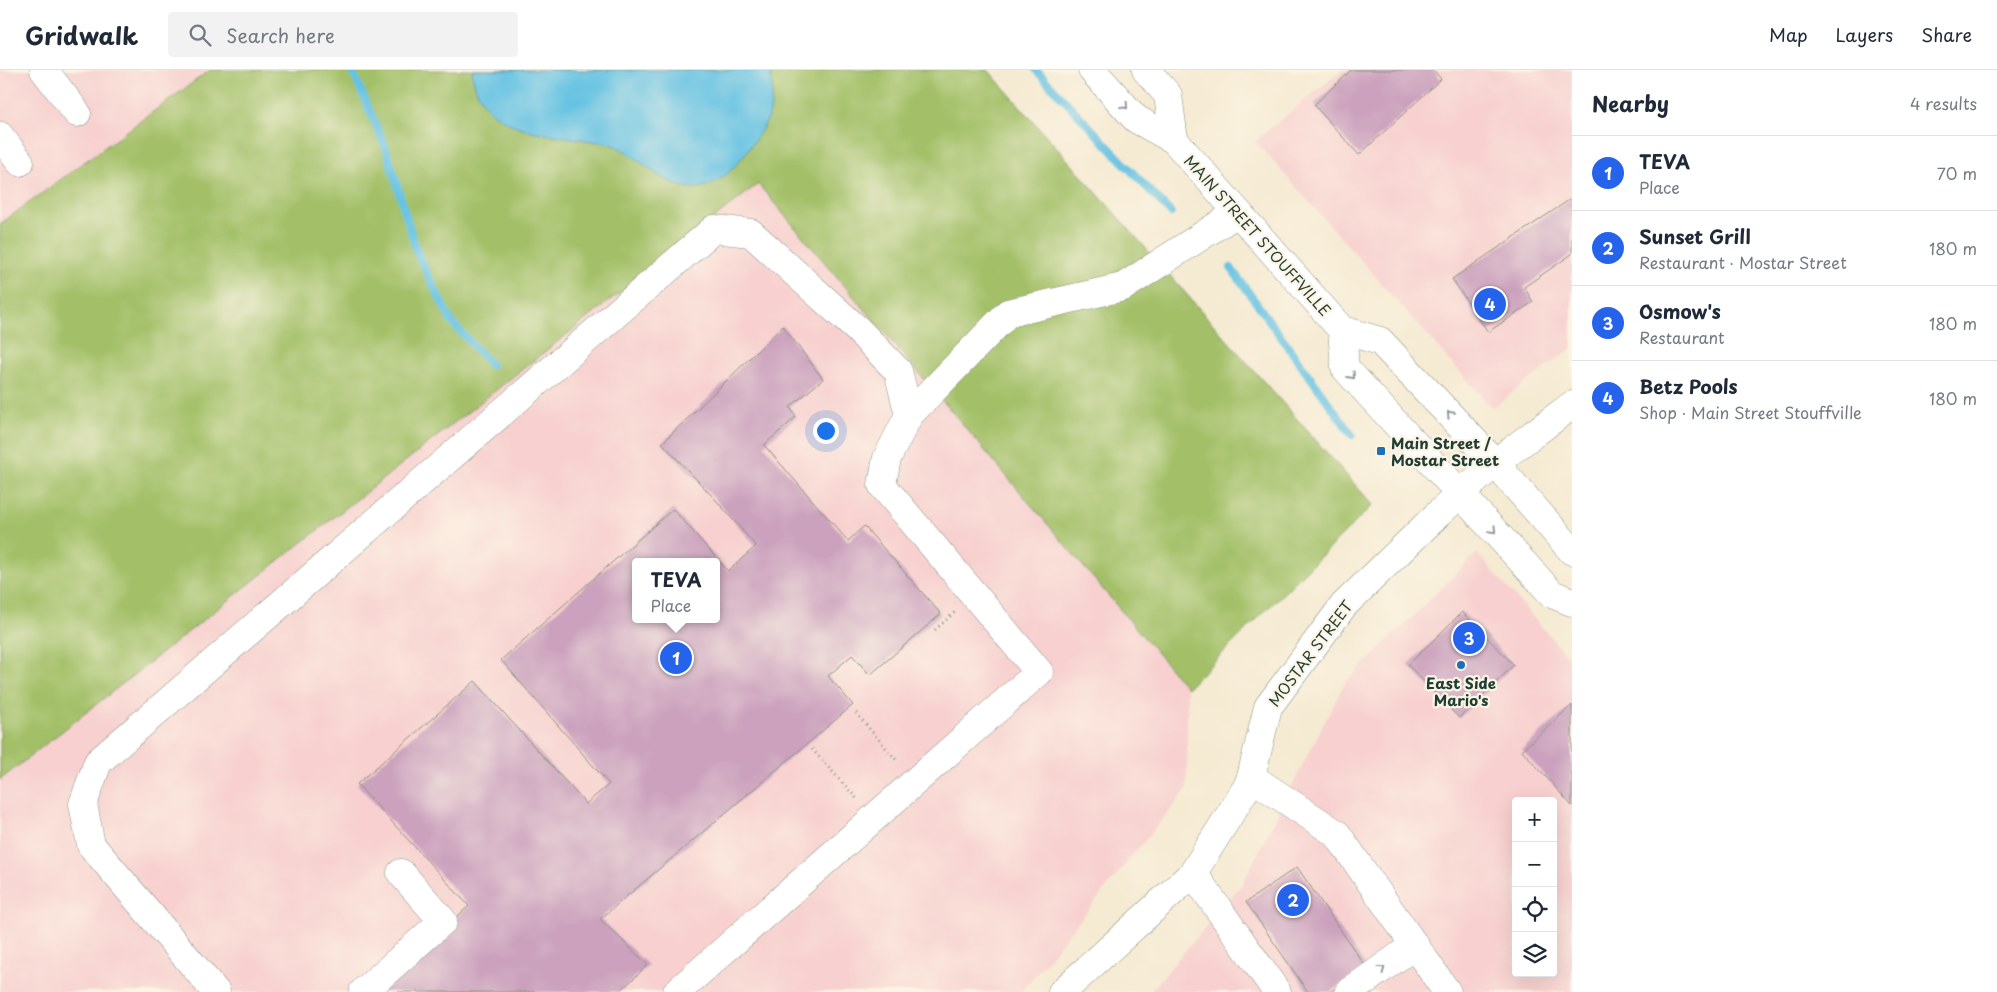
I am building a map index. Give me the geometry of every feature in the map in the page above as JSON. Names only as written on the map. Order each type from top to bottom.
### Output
[{"type":"main road","points":[[44,70],[77,113]]},
{"type":"main road","name":"MAIN STREET STOUFFVILLE","points":[[1092,70],[1136,119],[1174,140],[1342,330],[1380,341],[1495,462],[1572,551]]},
{"type":"main road","name":"MAIN STREET STOUFFVILLE","points":[[1146,70],[1168,95],[1174,140]]},
{"type":"main road","points":[[0,136],[20,162]]},
{"type":"main road","points":[[677,992],[1039,672],[882,485],[887,458],[909,415],[1008,314],[1123,287],[1237,213]]},
{"type":"main road","points":[[216,992],[91,845],[82,804],[98,762],[714,229],[751,233],[858,330],[898,371],[909,415]]},
{"type":"main road","name":"MAIN STREET STOUFFVILLE","points":[[1342,330],[1345,368],[1552,594],[1572,602]]},
{"type":"main road","name":"MOSTAR STREET","points":[[1062,992],[1193,872],[1251,777],[1268,707],[1344,604],[1495,462],[1572,405]]},
{"type":"main road","points":[[1251,777],[1337,834],[1447,992]]},
{"type":"main road","points":[[1193,872],[1277,992]]},
{"type":"main road","points":[[363,992],[443,921],[401,873]]},
{"type":"main road","points":[[1349,992],[1415,945]]},
{"type":"path","points":[[856,713],[915,782]]},
{"type":"path","points":[[812,749],[874,818]]},
{"type":"shaded area","points":[[0,70],[210,70],[0,224]]},
{"type":"shaded area","points":[[1342,70],[1572,70],[1572,348],[1492,408],[1255,141]]},
{"type":"shaded area","points":[[758,184],[1187,688],[1187,789],[1021,992],[0,992],[0,780]]},
{"type":"shaded area","points":[[1477,553],[1572,662],[1572,992],[1150,992],[1242,884],[1344,684]]},
{"type":"green space","points":[[210,70],[988,70],[1373,505],[1187,688],[758,184],[0,780],[0,224]]},
{"type":"water","points":[[472,70],[770,70],[772,102],[764,126],[732,169],[711,184],[693,188],[671,182],[611,144],[545,134],[515,126],[490,111],[481,99],[475,85]]},
{"type":"building","points":[[1351,70],[1433,70],[1441,79],[1359,155],[1314,105]]},
{"type":"building","points":[[1572,198],[1572,254],[1524,287],[1533,302],[1488,332],[1452,279]]},
{"type":"building","points":[[783,326],[823,379],[790,407],[796,417],[764,445],[848,541],[864,526],[941,614],[870,675],[852,655],[828,676],[853,705],[600,919],[648,965],[619,992],[385,992],[379,985],[469,906],[357,784],[475,681],[586,804],[609,784],[501,660],[673,509],[716,558],[632,558],[632,623],[720,623],[720,562],[728,571],[756,546],[662,443]]},
{"type":"building","name":"East Side Mario's","points":[[1462,612],[1514,665],[1459,718],[1408,665]]},
{"type":"building","points":[[1572,705],[1572,806],[1522,750]]},
{"type":"building","points":[[1297,867],[1366,967],[1330,992],[1308,992],[1246,902]]},
{"type":"waterway","points":[[352,70],[387,151],[417,253],[451,321],[491,365]]},
{"type":"waterway","points":[[1036,70],[1171,213]]},
{"type":"waterway","points":[[1231,268],[1352,435]]},
{"type":"place","name":"Betz Pools","points":[[1490,304]]},
{"type":"place","name":"Main Street / Mostar Street","points":[[1381,451]]},
{"type":"place","name":"Osmow's","points":[[1469,638]]},
{"type":"place","name":"TEVA","points":[[676,658]]},
{"type":"place","name":"East Side Mario's","points":[[1461,665]]},
{"type":"place","name":"Sunset Grill","points":[[1293,900]]}]
